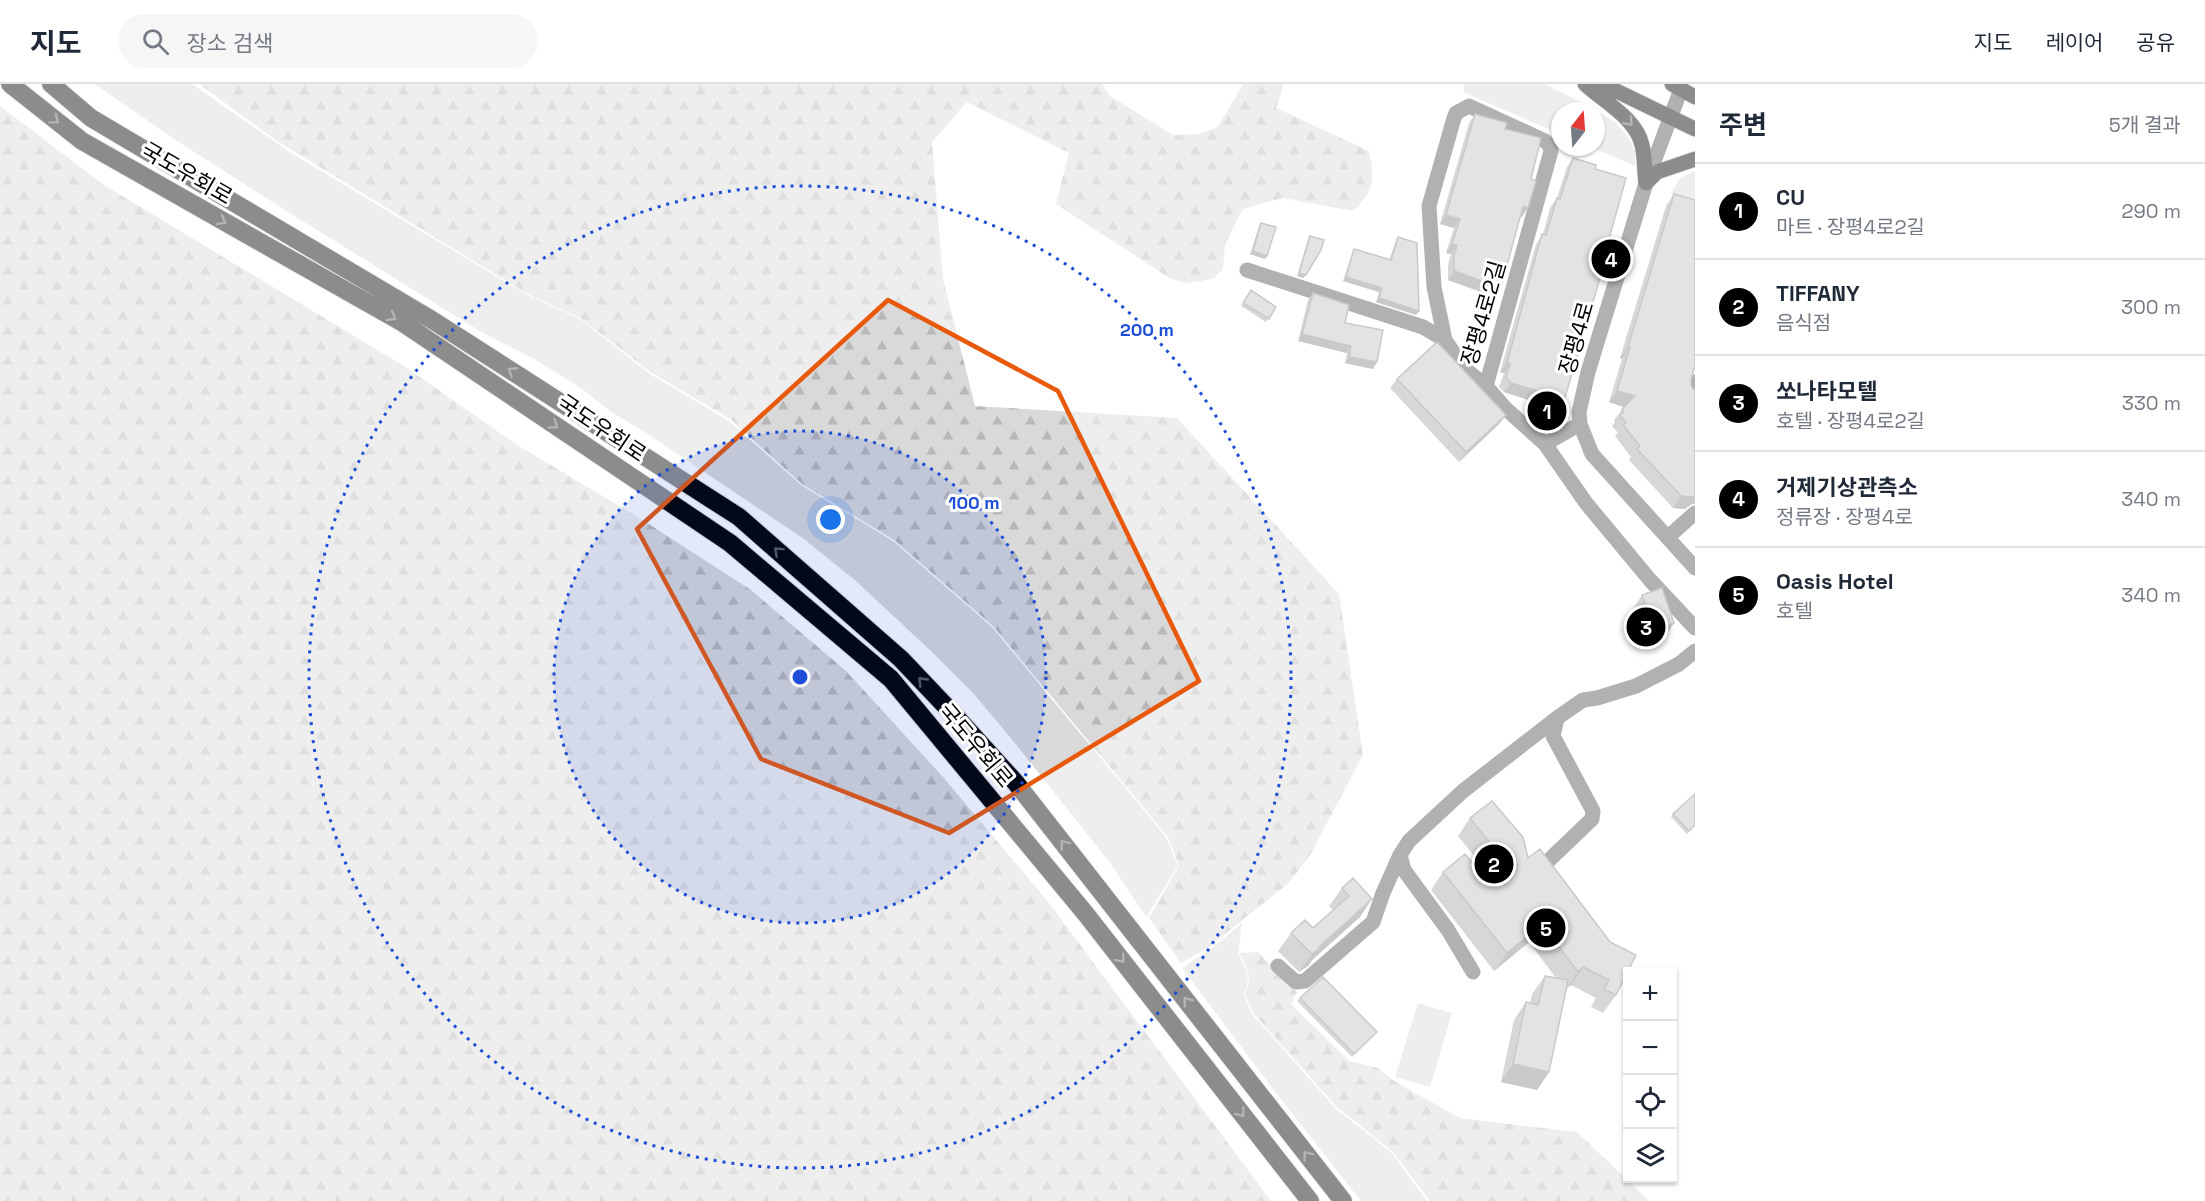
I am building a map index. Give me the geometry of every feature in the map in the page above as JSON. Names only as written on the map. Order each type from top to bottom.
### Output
[{"type":"highway","name":"국도우회로","points":[[10,84],[82,141],[403,323],[730,543],[891,679],[1085,913],[1310,1201]]},
{"type":"highway","name":"국도우회로","points":[[51,84],[91,118],[432,320],[739,517],[901,659],[1016,783],[1342,1201]]},
{"type":"main road","points":[[1585,84],[1597,96],[1626,117],[1636,131],[1643,146],[1646,183]]},
{"type":"main road","points":[[1602,84],[1695,129]]},
{"type":"main road","points":[[1676,86],[1695,96]]},
{"type":"main road","points":[[1646,183],[1657,172],[1695,159]]},
{"type":"street","name":"장평4로","points":[[1676,86],[1669,117],[1646,183],[1588,372],[1579,412],[1580,424],[1592,454],[1695,568]]},
{"type":"street","name":"장평4로2길","points":[[1445,340],[1434,287],[1429,206],[1456,113],[1469,106],[1545,141],[1551,151],[1486,386],[1504,407],[1545,444],[1586,503],[1650,580],[1695,628]]},
{"type":"street","points":[[1247,270],[1423,327],[1445,340],[1464,368],[1486,386]]},
{"type":"street","points":[[1695,382],[1692,393],[1695,398]]},
{"type":"street","points":[[1545,444],[1580,424]]},
{"type":"street","points":[[1668,537],[1695,513]]},
{"type":"street","points":[[1278,966],[1296,982],[1305,981],[1372,922],[1400,855],[1409,841],[1463,791],[1557,718],[1583,700],[1636,686],[1679,664],[1695,651]]},
{"type":"street","points":[[1546,863],[1592,819],[1593,811],[1553,736],[1557,718]]},
{"type":"street","points":[[1400,855],[1404,870],[1448,930],[1473,972]]},
{"type":"highlighted area","points":[[888,300],[1058,391],[1199,681],[949,833],[761,759],[637,529]]},
{"type":"green space","points":[[95,84],[192,84],[288,151],[526,294],[580,319],[650,374],[729,421],[801,485],[893,541],[992,627],[1166,837],[1178,866],[1146,917],[1111,864],[974,694],[856,581],[804,539],[648,434],[611,412],[581,388],[536,360],[483,333],[296,217],[177,141]]},
{"type":"green space","points":[[199,84],[1102,84],[1110,96],[1173,135],[1197,134],[1218,127],[1243,84],[1284,84],[1276,108],[1369,151],[1372,177],[1369,191],[1353,211],[1283,198],[1243,209],[1225,244],[1223,269],[1213,279],[1187,283],[1171,279],[1056,204],[1069,153],[967,102],[932,142],[943,279],[975,406],[1177,418],[1339,594],[1363,755],[1310,855],[1289,883],[1206,949],[1181,963],[1149,918],[1179,866],[1168,837],[993,626],[894,540],[802,484],[730,419],[652,373],[580,318],[526,293],[277,141]]},
{"type":"green space","points":[[1465,84],[1544,84],[1581,102],[1551,102],[1551,130],[1463,92]]},
{"type":"green space","points":[[0,106],[104,185],[407,368],[517,445],[641,519],[751,590],[846,671],[943,777],[1049,903],[1271,1201],[0,1201]]},
{"type":"green space","points":[[1605,116],[1615,122],[1628,137],[1635,151],[1635,166],[1605,153]]},
{"type":"green space","points":[[1695,171],[1695,201],[1671,194],[1680,178]]},
{"type":"green space","points":[[1242,923],[1238,954],[1247,974],[1244,995],[1252,1014],[1336,1109],[1391,1152],[1427,1201],[1361,1201],[1182,968],[1210,950]]},
{"type":"green space","points":[[1258,952],[1297,992],[1291,1004],[1349,1061],[1378,1068],[1394,1081],[1460,1118],[1577,1132],[1623,1176],[1623,1183],[1630,1183],[1649,1201],[1430,1201],[1392,1151],[1337,1107],[1253,1013],[1245,994],[1248,973],[1239,953]]},
{"type":"green space","points":[[1418,1003],[1452,1013],[1430,1087],[1395,1077]]},
{"type":"building","points":[[1475,114],[1507,123],[1505,129],[1541,138],[1531,179],[1536,181],[1528,208],[1523,206],[1501,288],[1454,271],[1457,245],[1452,244],[1460,219],[1446,215]]},
{"type":"building","points":[[1573,158],[1596,165],[1595,169],[1626,178],[1607,246],[1609,247],[1561,411],[1535,404],[1538,391],[1511,383],[1506,377],[1510,364],[1507,363],[1542,234],[1546,235],[1557,198],[1560,199]]},
{"type":"building","points":[[1674,194],[1695,200],[1695,366],[1691,379],[1691,386],[1695,391],[1695,496],[1693,497],[1681,496],[1637,449],[1640,446],[1623,425],[1626,423],[1620,415],[1624,412],[1622,409],[1635,396],[1617,391]]},
{"type":"building","points":[[1261,223],[1276,227],[1267,256],[1253,251]]},
{"type":"building","points":[[1310,236],[1324,240],[1321,250],[1306,275],[1299,273]]},
{"type":"building","points":[[1398,237],[1417,243],[1419,311],[1379,298],[1382,288],[1346,277],[1354,249],[1391,260]]},
{"type":"building","points":[[1251,290],[1276,307],[1269,319],[1243,303]]},
{"type":"building","points":[[1313,293],[1349,305],[1345,323],[1383,330],[1377,362],[1349,357],[1351,346],[1302,334]]},
{"type":"building","points":[[1437,342],[1506,415],[1466,452],[1397,379]]},
{"type":"building","points":[[1662,588],[1674,623],[1654,632],[1642,595]]},
{"type":"building","points":[[1695,794],[1695,825],[1689,831],[1673,814]]},
{"type":"building","points":[[1492,801],[1523,837],[1528,858],[1540,849],[1610,942],[1636,955],[1630,967],[1623,967],[1623,981],[1616,995],[1604,989],[1609,980],[1583,967],[1578,972],[1542,924],[1507,953],[1443,872],[1465,854],[1489,884],[1517,865],[1499,854],[1470,818]]},
{"type":"building","points":[[1353,878],[1372,899],[1312,954],[1291,933],[1305,920],[1313,928],[1349,896],[1342,888]]},
{"type":"building","points":[[1545,976],[1568,980],[1549,1072],[1513,1064],[1526,1002],[1538,1005]]},
{"type":"building","points":[[1323,977],[1377,1032],[1354,1054],[1300,998]]},
{"type":"place","name":"거제기상관측소","points":[[1611,259]]},
{"type":"place","name":"CU","points":[[1547,411]]},
{"type":"place","name":"쏘나타모텔","points":[[1646,627]]},
{"type":"place","name":"TIFFANY","points":[[1494,864]]},
{"type":"place","name":"Oasis Hotel","points":[[1546,928]]}]
